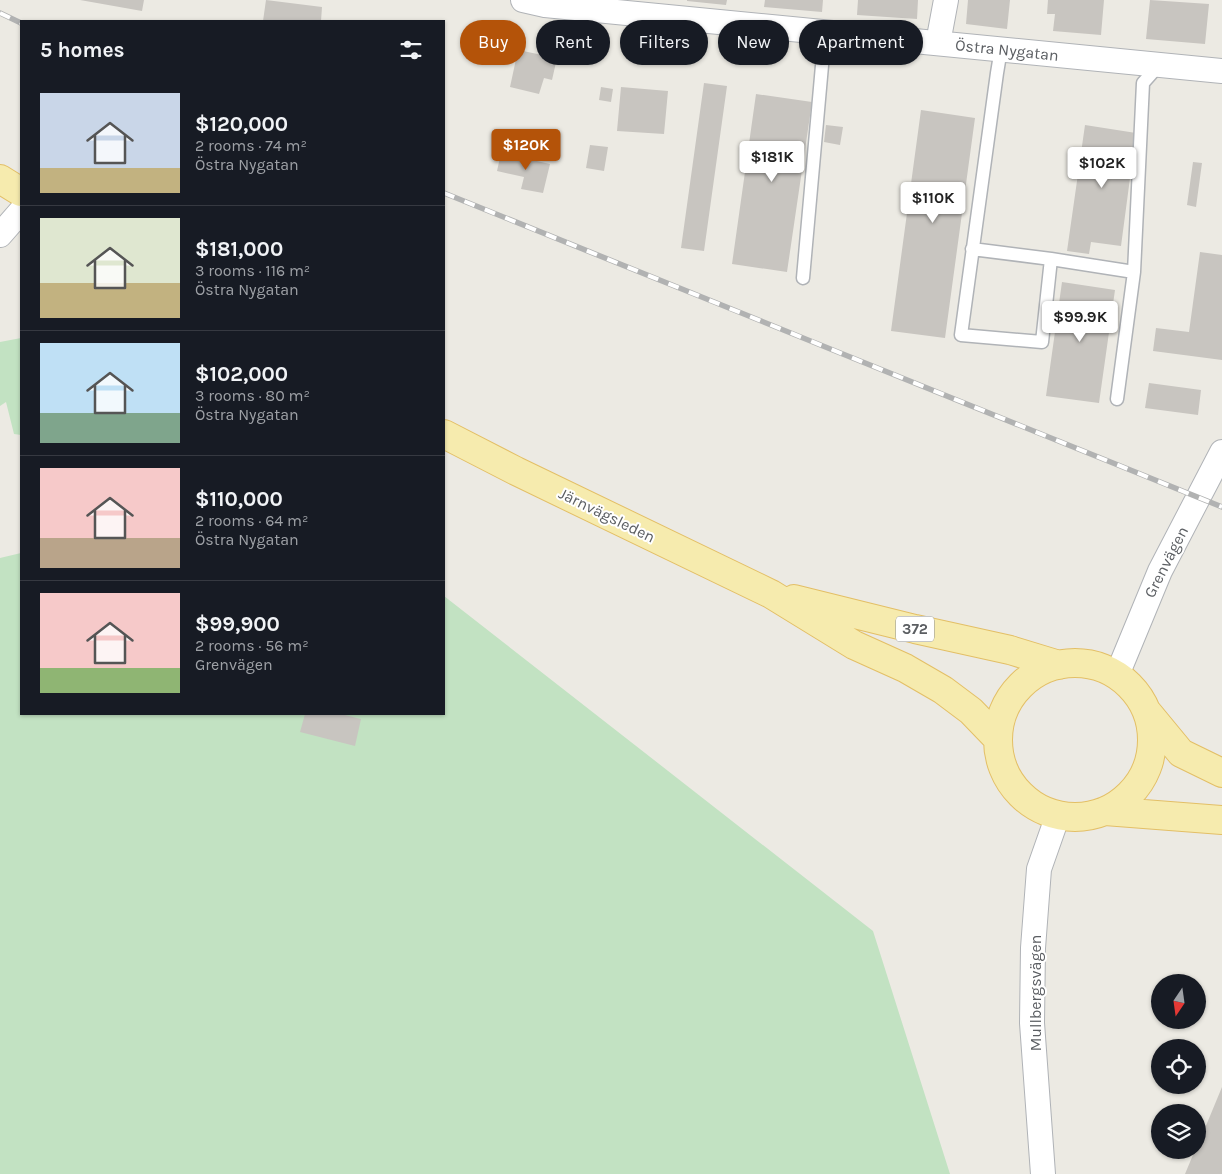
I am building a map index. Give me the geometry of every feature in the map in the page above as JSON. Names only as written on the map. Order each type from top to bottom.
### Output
[{"type":"main road","points":[[0,179],[20,191]]},
{"type":"main road","name":"Järnvägsleden","points":[[445,435],[516,471],[771,594],[854,645],[905,668],[943,690],[971,711],[998,739]]},
{"type":"main road","name":"Järnvägsleden","points":[[771,594],[1010,650],[1059,664]]},
{"type":"main road","name":"372","points":[[1084,663],[1107,669],[1117,675],[1130,685],[1140,698],[1151,724],[1152,751],[1144,776],[1128,797],[1105,811],[1090,816],[1074,817],[1058,816],[1044,811],[1019,793],[1010,782],[1003,768],[999,754],[998,739],[1004,710],[1020,685],[1045,669],[1059,664],[1084,663]]},
{"type":"main road","name":"372","points":[[1147,711],[1181,752],[1222,773]]},
{"type":"main road","name":"372","points":[[1105,811],[1222,820]]},
{"type":"street","name":"Östra Nygatan","points":[[523,0],[545,5],[617,6],[799,29]]},
{"type":"street","points":[[938,43],[946,0]]},
{"type":"street","name":"Östra Nygatan","points":[[923,42],[1222,71]]},
{"type":"street","points":[[0,235],[20,212]]},
{"type":"street","name":"Grenvägen","points":[[1117,675],[1160,571],[1222,452]]},
{"type":"street","name":"Mullbergsvägen","points":[[1043,1174],[1032,1023],[1033,948],[1039,869],[1058,816]]},
{"type":"lane","points":[[1001,49],[961,335],[1042,342],[1051,259]]},
{"type":"lane","points":[[803,278],[822,65]]},
{"type":"lane","points":[[1117,400],[1134,272],[1144,84],[1159,65]]},
{"type":"lane","points":[[972,249],[1134,272]]},
{"type":"green space","points":[[20,338],[20,435],[14,434],[6,402],[0,406],[0,342]]},
{"type":"green space","points":[[20,553],[20,715],[445,715],[445,597],[873,931],[950,1174],[0,1174],[0,558]]},
{"type":"building","points":[[80,0],[144,0],[142,11]]},
{"type":"building","points":[[266,0],[322,7],[321,20],[263,20]]},
{"type":"building","points":[[687,0],[727,0],[726,5]]},
{"type":"building","points":[[765,0],[823,0],[822,12],[764,7]]},
{"type":"building","points":[[858,0],[918,0],[917,19],[857,15]]},
{"type":"building","points":[[968,0],[1010,0],[1007,29],[966,24]]},
{"type":"building","points":[[1048,0],[1104,0],[1101,35],[1053,31],[1055,14],[1047,14]]},
{"type":"building","points":[[1150,0],[1209,4],[1205,44],[1146,39]]},
{"type":"building","points":[[526,52],[536,54],[536,65],[555,65],[552,80],[544,78],[539,94],[510,87],[515,65],[526,65]]},
{"type":"building","points":[[704,83],[727,86],[704,251],[681,248]]},
{"type":"building","points":[[601,87],[613,89],[611,102],[599,100]]},
{"type":"building","points":[[621,87],[668,91],[664,134],[617,131]]},
{"type":"building","points":[[756,94],[812,102],[787,272],[732,264]]},
{"type":"building","points":[[921,110],[975,118],[945,338],[891,331]]},
{"type":"building","points":[[826,125],[843,127],[840,145],[824,142]]},
{"type":"building","points":[[1085,125],[1136,133],[1121,246],[1091,242],[1089,254],[1067,251]]},
{"type":"building","points":[[590,145],[608,147],[604,171],[586,168]]},
{"type":"building","points":[[501,153],[550,164],[543,193],[521,189],[524,177],[497,171]]},
{"type":"building","points":[[1193,162],[1202,163],[1196,207],[1187,205]]},
{"type":"building","points":[[1200,252],[1222,255],[1222,360],[1153,351],[1156,328],[1189,332]]},
{"type":"building","points":[[1062,282],[1115,290],[1099,403],[1046,396]]},
{"type":"building","points":[[1149,383],[1201,390],[1198,415],[1145,408]]},
{"type":"building","points":[[305,715],[345,715],[361,719],[355,746],[300,732]]},
{"type":"building","points":[[1222,1087],[1222,1174],[1185,1174],[1191,1159],[1206,1159],[1206,1126]]},
{"type":"railway","points":[[0,13],[20,23]]},
{"type":"railway","points":[[445,193],[1222,507]]}]
